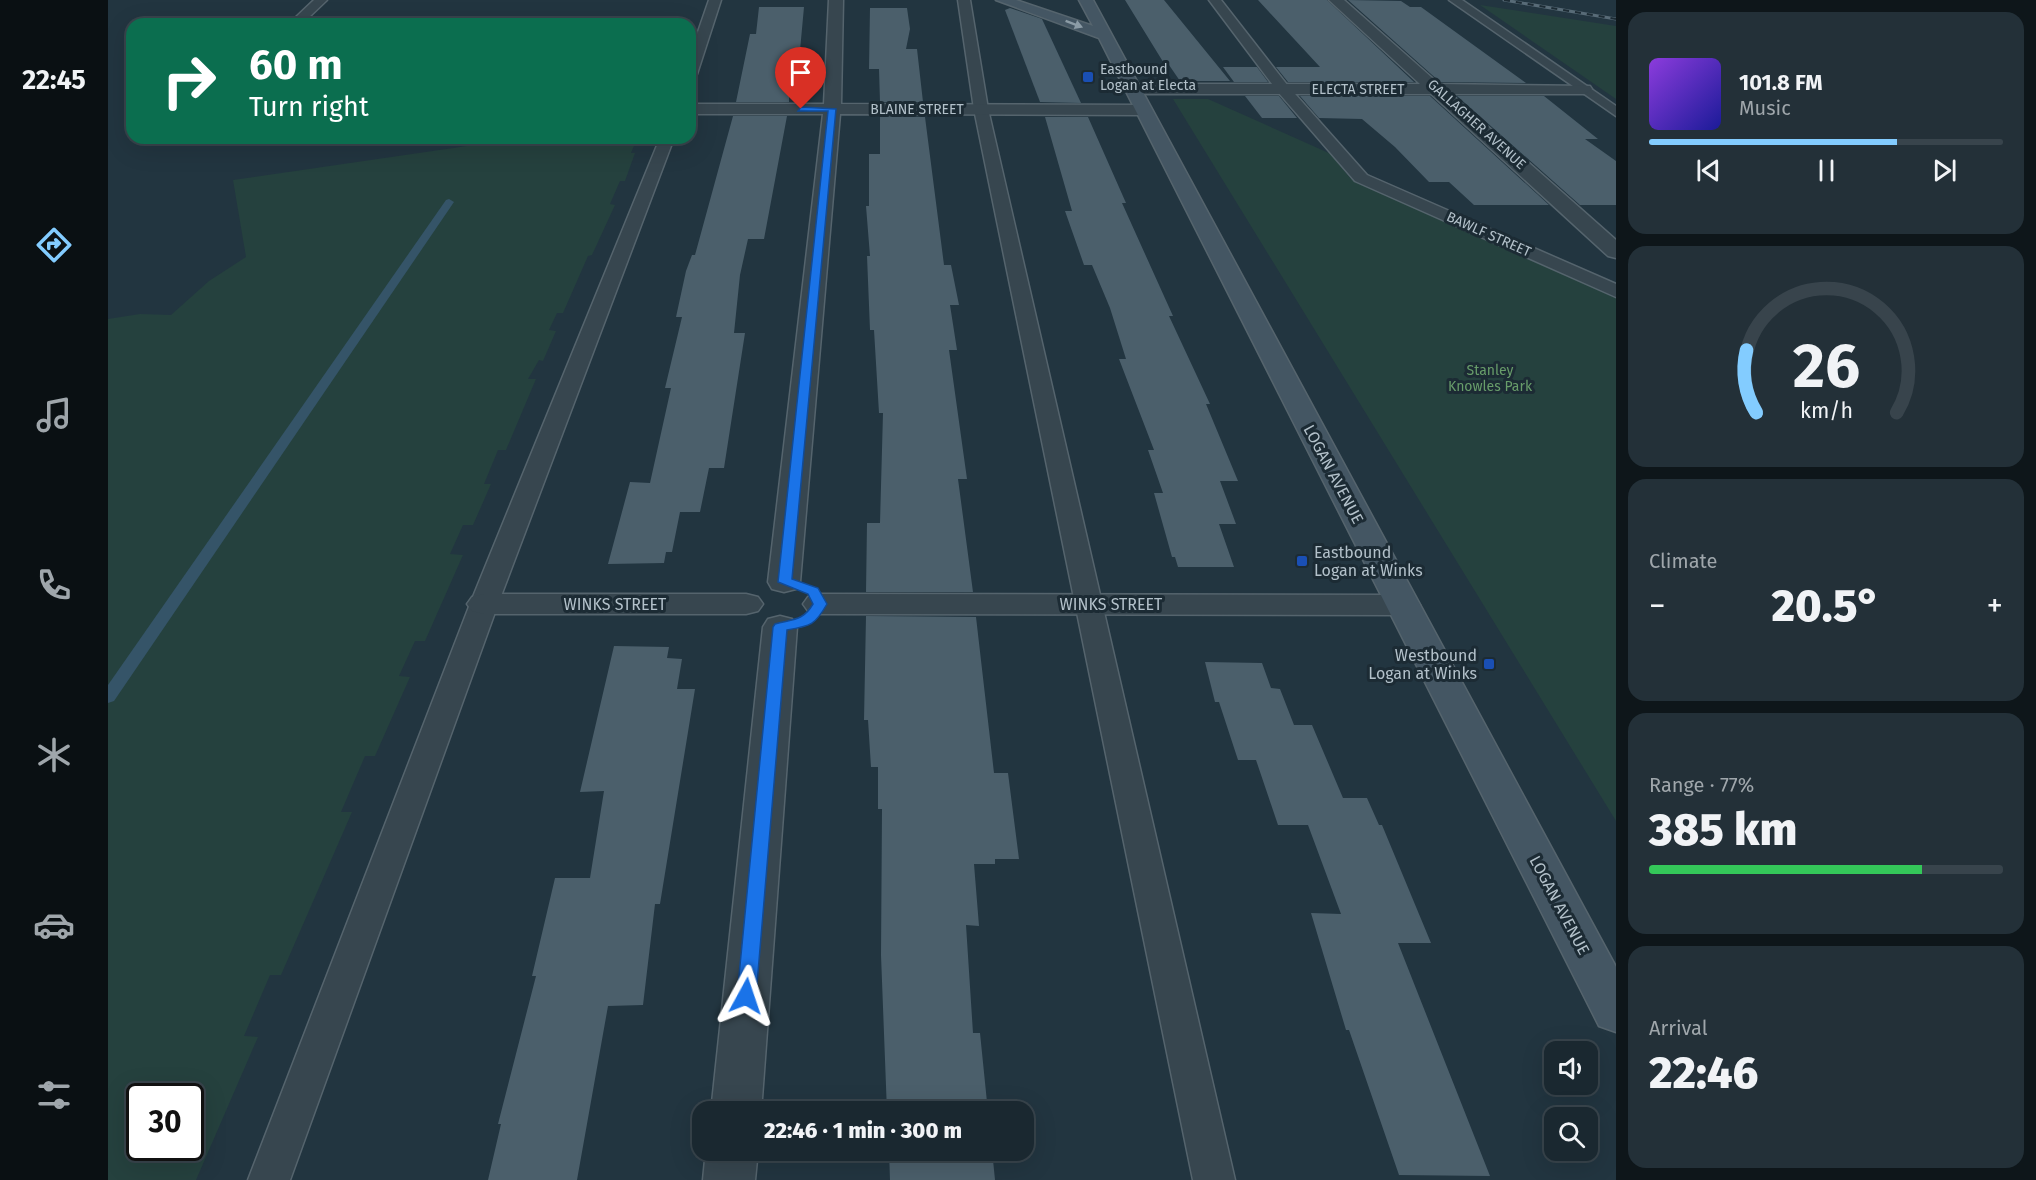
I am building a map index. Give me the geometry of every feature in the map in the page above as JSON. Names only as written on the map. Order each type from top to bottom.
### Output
[{"type":"main road","points":[[1003,0],[1104,35]]},
{"type":"main road","points":[[1013,0],[1059,7],[1088,4]]},
{"type":"main road","name":"LOGAN AVENUE","points":[[1088,4],[1616,1012]]},
{"type":"street","points":[[784,582],[832,109],[836,0]]},
{"type":"street","name":"GALLAGHER AVENUE","points":[[1336,0],[1438,89],[1616,251]]},
{"type":"street","name":"ELECTA STREET","points":[[1138,99],[1283,89],[1584,89]]},
{"type":"street","name":"BLAINE STREET","points":[[696,109],[981,109],[1138,99]]},
{"type":"street","points":[[784,582],[796,583],[814,591],[820,604],[812,618],[804,623],[780,627],[759,623],[747,611],[746,604],[754,591],[763,586],[784,582]]},
{"type":"street","name":"WINKS STREET","points":[[484,604],[746,604]]},
{"type":"street","name":"WINKS STREET","points":[[820,604],[1403,605]]},
{"type":"street","points":[[737,1101],[780,627]]},
{"type":"street","points":[[729,1180],[731,1161]]},
{"type":"lane","points":[[301,18],[321,0]]},
{"type":"lane","points":[[696,56],[715,0]]},
{"type":"lane","points":[[964,0],[981,109],[1214,1180]]},
{"type":"lane","points":[[1215,0],[1283,89]]},
{"type":"lane","points":[[1455,0],[1616,112]]},
{"type":"lane","name":"BAWLF STREET","points":[[1283,89],[1361,178],[1616,291]]},
{"type":"lane","points":[[269,1180],[484,604],[665,144]]},
{"type":"green space","points":[[1480,5],[1616,26],[1616,99]]},
{"type":"green space","name":"Stanley Knowles Park","points":[[1173,99],[1208,99],[1331,154],[1350,178],[1616,295],[1616,821]]},
{"type":"green space","points":[[481,144],[635,144],[631,153],[635,153],[625,181],[620,181],[610,204],[615,205],[592,255],[588,256],[563,313],[557,313],[549,330],[556,331],[543,361],[539,360],[528,379],[536,379],[506,450],[498,450],[484,484],[491,484],[473,525],[463,525],[450,554],[463,555],[425,641],[415,641],[399,676],[410,677],[375,756],[365,756],[341,812],[352,812],[281,975],[270,975],[244,1036],[258,1037],[196,1180],[108,1180],[108,319],[140,314],[171,315],[209,281],[246,257],[233,180]]},
{"type":"building","points":[[1125,0],[1164,0],[1230,81],[1180,81],[1169,65],[1165,65]]},
{"type":"building","points":[[1258,0],[1327,0],[1414,82],[1288,82],[1276,67],[1320,67]]},
{"type":"building","points":[[1348,0],[1401,1],[1410,7],[1421,7],[1526,83],[1440,82]]},
{"type":"building","points":[[759,7],[804,7],[796,94],[789,94],[789,102],[736,102],[750,34],[756,34]]},
{"type":"building","points":[[870,8],[907,8],[910,29],[906,49],[917,49],[923,102],[880,102],[879,69],[869,69]]},
{"type":"building","points":[[1010,8],[1042,19],[1081,103],[1040,102],[1005,10]]},
{"type":"building","points":[[1223,67],[1257,67],[1268,82],[1234,82]]},
{"type":"building","points":[[1245,96],[1279,96],[1297,118],[1262,118]]},
{"type":"building","points":[[1300,96],[1430,96],[1549,205],[1474,205],[1449,182],[1429,182],[1395,147],[1362,119],[1319,118]]},
{"type":"building","points":[[1457,96],[1544,96],[1598,139],[1585,139],[1616,161],[1616,205],[1580,205]]},
{"type":"building","points":[[733,116],[787,116],[764,239],[748,239],[740,275],[734,333],[745,333],[724,468],[709,468],[700,512],[680,512],[672,552],[666,552],[664,563],[608,564],[630,482],[650,483],[671,388],[665,388],[682,317],[676,317],[686,271],[692,255],[695,255]]},
{"type":"building","points":[[880,116],[925,117],[944,265],[951,265],[959,305],[950,305],[957,350],[949,350],[967,479],[958,479],[973,592],[866,592],[867,523],[880,523],[883,413],[879,413],[874,330],[870,330],[867,256],[870,256],[866,206],[869,206],[869,154],[880,154]]},
{"type":"building","points":[[1045,117],[1088,117],[1126,203],[1122,203],[1173,316],[1169,316],[1210,404],[1206,404],[1238,481],[1220,481],[1236,524],[1219,524],[1234,567],[1178,567],[1175,557],[1172,557],[1154,493],[1163,493],[1148,450],[1154,450],[1119,359],[1126,359],[1110,308],[1092,265],[1084,265],[1065,211],[1072,211]]},
{"type":"building","points":[[866,616],[976,617],[994,773],[1008,773],[1019,859],[995,859],[995,864],[974,864],[979,926],[966,925],[973,1033],[980,1033],[987,1101],[887,1101],[881,955],[882,809],[878,809],[878,767],[871,767],[868,720],[864,720]]},
{"type":"building","points":[[614,646],[669,647],[667,658],[682,659],[677,689],[695,689],[660,904],[655,904],[643,1005],[608,1006],[577,1180],[488,1180],[501,1124],[498,1124],[536,976],[532,976],[555,878],[590,878],[604,791],[580,792]]},
{"type":"building","points":[[1205,662],[1262,663],[1271,688],[1280,689],[1294,725],[1312,725],[1343,798],[1367,798],[1379,825],[1382,825],[1431,943],[1398,943],[1490,1176],[1399,1175],[1349,1030],[1346,1030],[1311,913],[1341,914],[1308,825],[1278,825],[1256,760],[1238,760],[1219,702],[1215,702]]},
{"type":"building","points":[[889,1161],[993,1161],[995,1180],[890,1180]]},
{"type":"waterway","points":[[108,697],[449,202]]},
{"type":"railway","points":[[1504,0],[1616,19]]},
{"type":"place","name":"Eastbound Logan at Electa","points":[[1088,77]]},
{"type":"place","name":"Eastbound Logan at Winks","points":[[1302,561]]},
{"type":"place","name":"Westbound Logan at Winks","points":[[1489,664]]},
{"type":"route","points":[[746,996],[780,627],[804,623],[812,618],[820,604],[814,591],[806,586],[784,582],[832,109],[801,109]]}]
